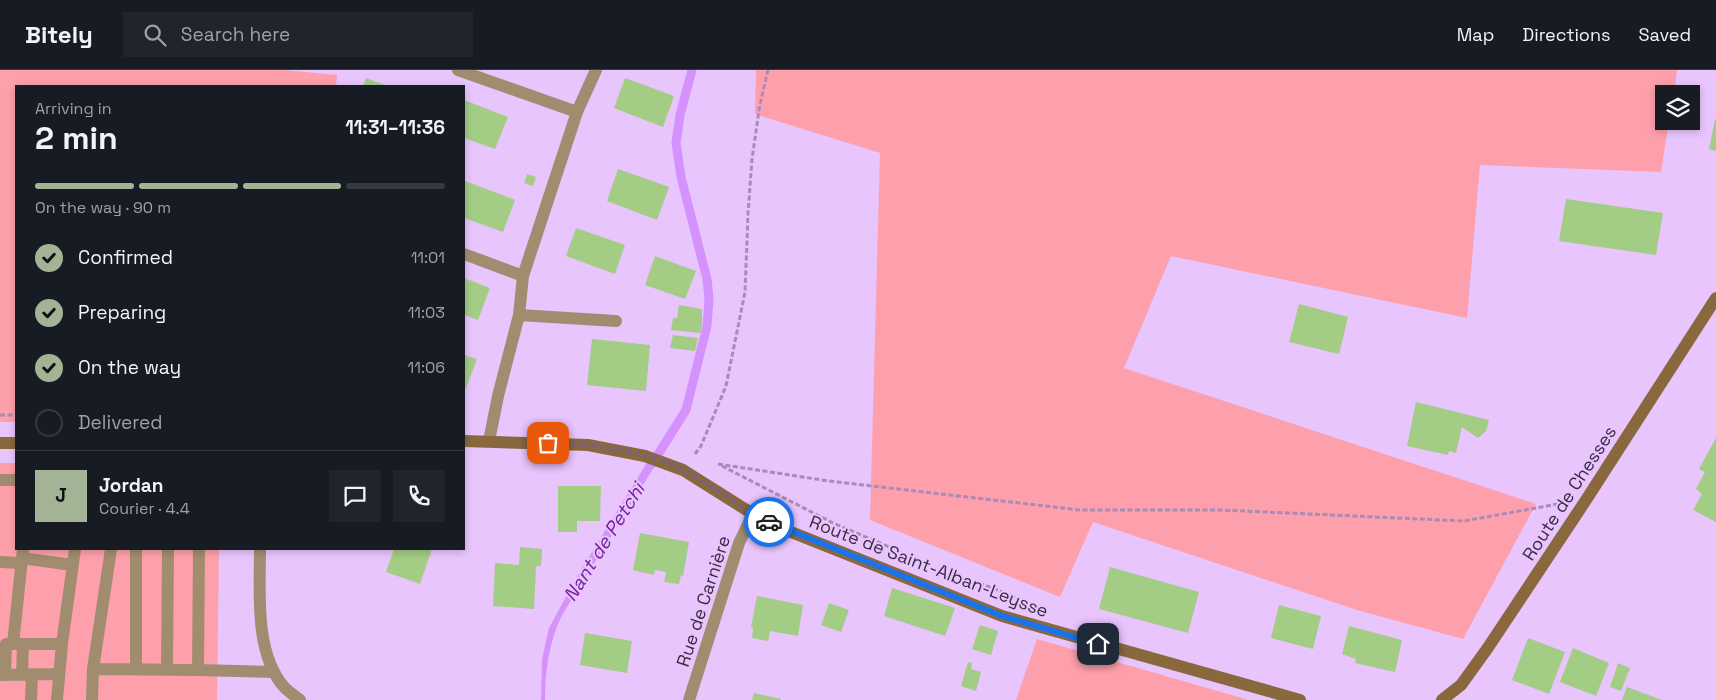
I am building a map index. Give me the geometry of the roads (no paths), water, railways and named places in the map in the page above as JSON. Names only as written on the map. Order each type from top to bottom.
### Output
[{"type":"main road","name":"Route de Chesses","points":[[1442,700],[1461,685],[1586,500],[1716,298]]},
{"type":"main road","name":"Route de Saint-Alban-Leysse","points":[[465,441],[588,445],[646,456],[683,470],[753,514],[781,528],[1002,616],[1300,700]]},
{"type":"main road","points":[[0,443],[15,442]]},
{"type":"street","points":[[458,70],[577,112]]},
{"type":"street","points":[[489,441],[498,396],[519,315],[523,276],[577,112],[596,70]]},
{"type":"street","points":[[465,254],[523,276]]},
{"type":"street","points":[[519,315],[616,321]]},
{"type":"street","points":[[0,480],[15,480]]},
{"type":"street","name":"Rue de Carnière","points":[[689,700],[739,543],[753,514]]},
{"type":"street","points":[[57,700],[58,674],[75,550]]},
{"type":"street","points":[[92,700],[93,669],[111,550]]},
{"type":"street","points":[[136,550],[136,669]]},
{"type":"street","points":[[167,670],[168,550]]},
{"type":"street","points":[[198,670],[199,550]]},
{"type":"street","points":[[260,550],[264,647],[274,672],[285,688],[300,700]]},
{"type":"street","points":[[0,562],[22,557],[72,565]]},
{"type":"street","points":[[22,557],[10,644],[3,675],[58,674]]},
{"type":"street","points":[[10,644],[62,644]]},
{"type":"street","points":[[10,644],[27,675],[31,700]]},
{"type":"street","points":[[93,669],[274,672]]},
{"type":"water","points":[[648,461],[656,464],[562,615],[554,635],[549,657],[545,700],[541,700],[542,659],[549,628],[579,573]]},
{"type":"waterway","name":"Nant de Petchi","points":[[652,464],[686,410],[707,326],[709,299],[707,279],[681,177],[676,143],[680,115],[692,70]]}]
